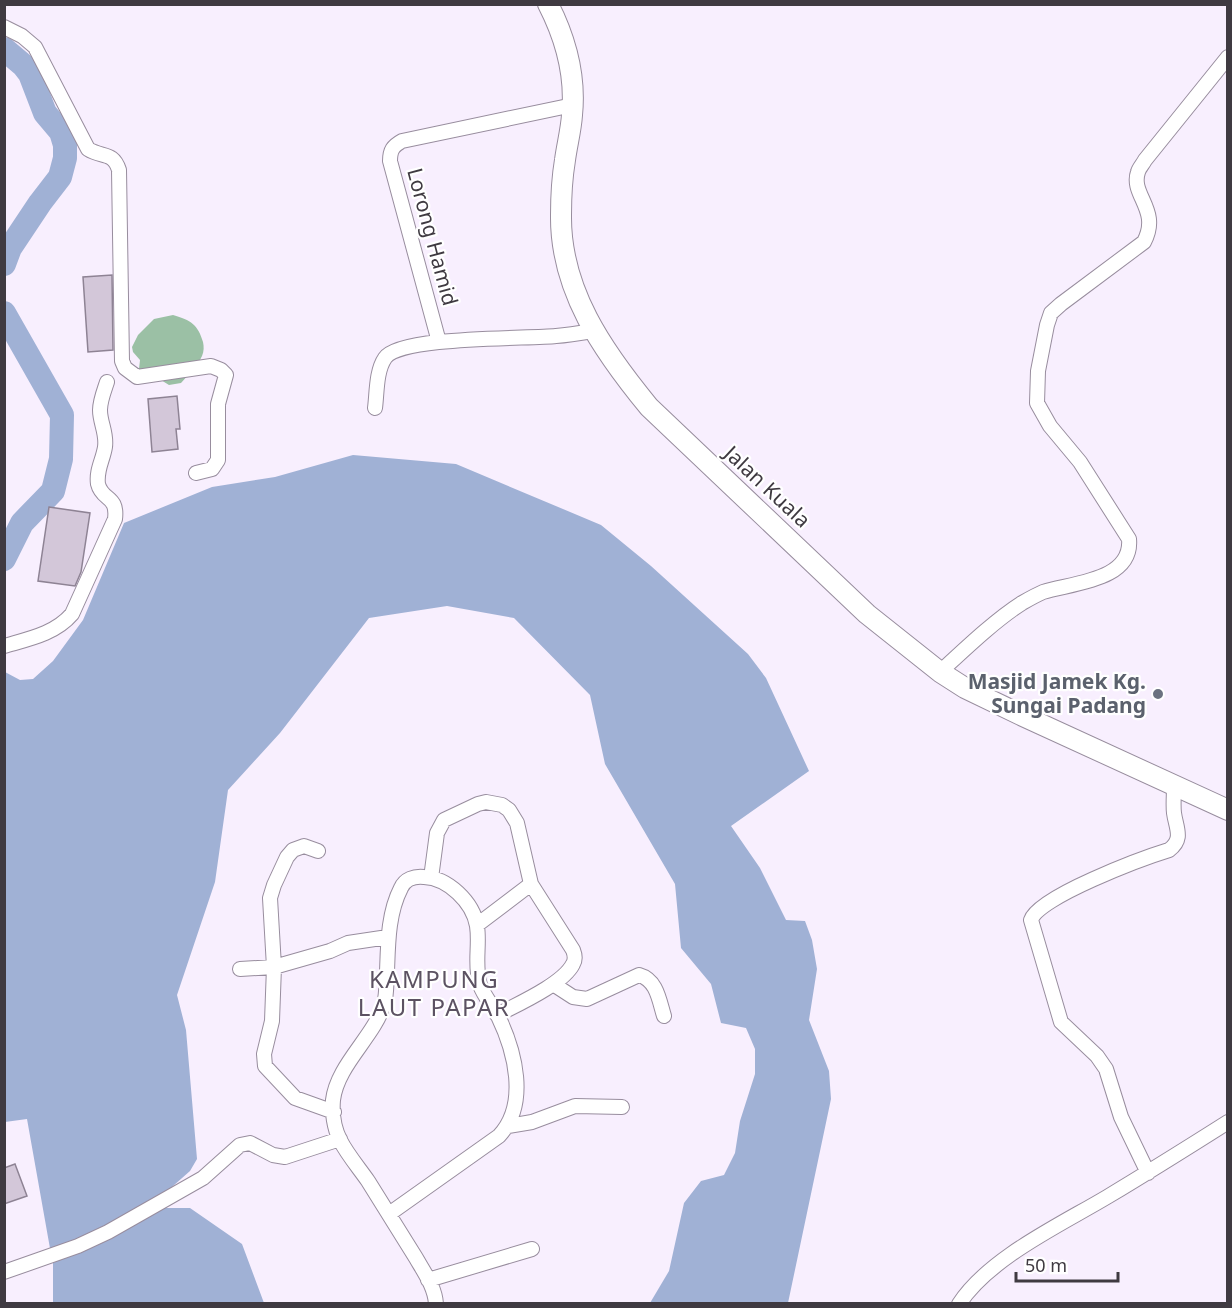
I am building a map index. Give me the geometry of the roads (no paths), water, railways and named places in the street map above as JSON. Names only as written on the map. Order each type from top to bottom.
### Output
[{"type":"main road","name":"Jalan Kuala","points":[[548,4],[564,41],[573,90],[573,105],[564,164],[561,218],[570,275],[593,331],[626,379],[649,407],[867,614],[940,672],[995,703],[1227,810]]},
{"type":"street","points":[[4,27],[30,42],[40,54],[78,128],[83,143],[88,149],[109,156],[117,163],[119,170],[122,361],[125,368],[137,377],[211,366],[226,375],[218,404],[217,463],[207,471],[196,472]]},
{"type":"street","points":[[940,672],[1020,604],[1044,592],[1073,586],[1108,573],[1120,566],[1126,557],[1130,548],[1129,539],[1080,462],[1050,426],[1037,403],[1038,371],[1047,325],[1051,313],[1061,304],[1144,242],[1150,231],[1150,219],[1137,184],[1137,173],[1227,57]]},
{"type":"street","name":"Lorong Hamid","points":[[439,342],[390,160],[390,153],[394,145],[402,141],[573,105]]},
{"type":"street","points":[[375,408],[380,368],[385,357],[393,351],[439,342],[557,336],[593,331]]},
{"type":"street","points":[[4,646],[41,635],[68,619],[76,607],[115,519],[114,502],[101,492],[97,474],[105,447],[100,410],[107,382]]},
{"type":"street","points":[[1148,1173],[1121,1118],[1106,1069],[1097,1056],[1061,1022],[1031,925],[1032,915],[1036,910],[1080,884],[1169,850],[1174,846],[1179,835],[1173,811],[1174,787]]},
{"type":"street","points":[[431,878],[437,833],[441,824],[449,817],[478,804],[494,802],[502,805],[514,817],[531,884],[576,958],[573,966],[554,984],[497,1015]]},
{"type":"street","points":[[318,851],[304,846],[293,850],[286,857],[270,898],[274,967],[272,1021],[264,1054],[265,1066],[295,1098],[334,1112]]},
{"type":"street","points":[[389,1214],[500,1136],[508,1126],[517,1097],[516,1078],[506,1037],[478,979],[477,925],[465,900],[457,891],[431,878],[414,877],[402,885],[389,928],[386,998],[381,1013],[339,1081],[333,1100],[340,1139],[389,1214],[428,1281],[436,1304]]},
{"type":"street","points":[[477,925],[531,884]]},
{"type":"street","points":[[240,969],[274,967],[330,951],[348,943],[388,937]]},
{"type":"street","points":[[554,984],[573,997],[587,999],[639,975],[645,976],[653,984],[664,1016]]},
{"type":"street","points":[[508,1126],[532,1122],[574,1106],[622,1107]]},
{"type":"street","points":[[959,1304],[984,1274],[1227,1122]]},
{"type":"street","points":[[4,1272],[78,1246],[160,1202],[203,1178],[240,1145],[256,1144],[273,1155],[285,1157],[340,1139]]},
{"type":"street","points":[[428,1281],[532,1249]]},
{"type":"water","points":[[353,455],[456,464],[601,525],[651,566],[748,654],[766,678],[809,771],[731,826],[760,868],[786,920],[805,921],[812,940],[817,969],[809,1020],[829,1071],[831,1099],[788,1303],[650,1303],[669,1271],[684,1203],[701,1181],[724,1175],[735,1153],[740,1121],[755,1074],[755,1049],[746,1028],[721,1023],[711,984],[681,948],[675,884],[605,764],[590,695],[514,618],[447,606],[369,618],[280,733],[228,790],[215,882],[177,995],[186,1030],[197,1159],[190,1171],[156,1201],[160,1208],[190,1208],[242,1244],[264,1303],[53,1303],[53,1263],[134,1220],[51,1254],[27,1119],[5,1122],[5,672],[20,680],[33,679],[53,661],[83,620],[124,523],[212,487],[275,477]]},
{"type":"waterway","points":[[4,49],[30,74],[45,113],[61,132],[65,145],[65,158],[60,177],[10,248],[4,264]]},
{"type":"waterway","points":[[4,313],[62,415],[61,459],[53,491],[22,523],[4,559]]},
{"type":"place","name":"Masjid Jamek Kg. Sungai Padang","points":[[1158,694]]},
{"type":"district","name":"KAMPUNG LAUT PAPAR","points":[[434,994]]}]
